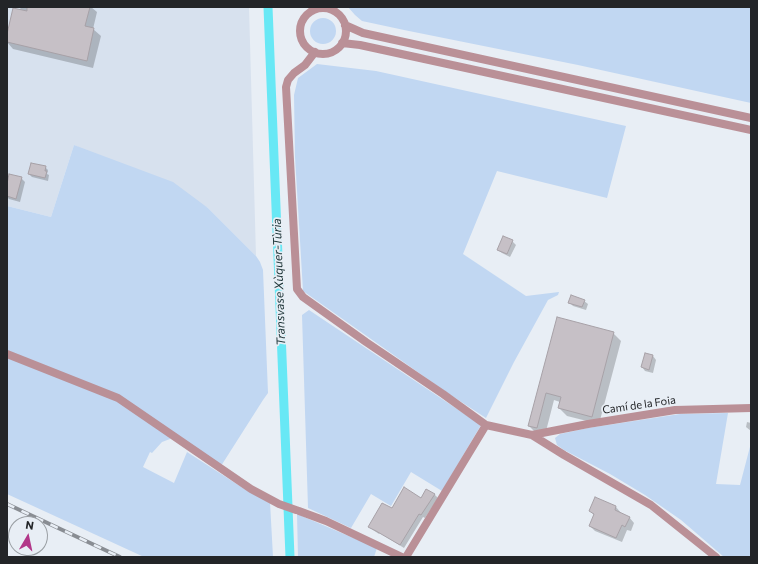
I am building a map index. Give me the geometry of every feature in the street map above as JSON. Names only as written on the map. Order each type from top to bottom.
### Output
[{"type":"street","points":[[327,8],[333,10],[342,19],[345,25],[345,38],[342,43],[337,49],[330,53],[322,54],[309,49],[304,45],[301,39],[301,23],[304,17],[308,12],[314,9],[327,8]]},
{"type":"street","points":[[345,25],[363,33],[751,118]]},
{"type":"street","points":[[342,43],[360,45],[751,130]]},
{"type":"street","points":[[315,52],[288,80],[286,87],[297,289],[303,297],[486,425],[532,435],[651,505],[716,557]]},
{"type":"street","points":[[7,354],[118,398],[251,489],[279,504],[326,521],[402,557]]},
{"type":"street","name":"Camí de la Foia","points":[[532,435],[675,410],[751,408]]},
{"type":"street","points":[[406,557],[486,425]]},
{"type":"shaded area","points":[[7,7],[249,7],[256,256],[208,208],[74,145],[51,217],[7,206]]},
{"type":"shaded area","points":[[348,7],[751,7],[751,103],[578,65],[362,21]]},
{"type":"shaded area","points":[[323,18],[332,22],[336,31],[332,40],[323,44],[314,40],[310,31],[314,22]]},
{"type":"shaded area","points":[[317,64],[376,71],[626,126],[607,198],[497,171],[463,254],[526,296],[559,292],[558,295],[548,300],[514,362],[486,418],[446,392],[303,291],[295,157],[294,95],[298,78]]},
{"type":"shaded area","points":[[74,145],[173,182],[208,208],[256,256],[260,262],[263,270],[268,393],[221,466],[173,434],[170,439],[162,442],[152,453],[150,452],[143,467],[174,483],[187,452],[246,490],[270,502],[273,557],[144,557],[7,494],[7,206],[51,217]]},
{"type":"shaded area","points":[[309,310],[481,425],[442,491],[411,472],[391,506],[371,494],[351,528],[308,508],[302,315]]},
{"type":"shaded area","points":[[728,413],[716,484],[740,485],[751,443],[751,557],[724,557],[681,520],[645,495],[610,474],[564,450],[557,445],[555,438],[560,434],[588,428],[680,414]]},
{"type":"shaded area","points":[[297,514],[377,548],[374,557],[298,557]]},
{"type":"building","points":[[27,7],[90,7],[85,26],[94,28],[87,61],[7,42],[7,34],[13,8],[27,11]]},
{"type":"building","points":[[31,163],[46,166],[45,171],[47,171],[45,178],[28,174]]},
{"type":"building","points":[[9,174],[22,177],[16,199],[7,196]]},
{"type":"building","points":[[503,236],[513,240],[507,254],[497,250]]},
{"type":"building","points":[[571,295],[585,300],[582,307],[568,303]]},
{"type":"building","points":[[557,317],[614,332],[592,417],[558,408],[561,397],[546,393],[537,428],[528,426]]},
{"type":"building","points":[[645,353],[653,355],[649,370],[641,367]]},
{"type":"building","points":[[404,487],[421,498],[426,489],[435,494],[421,515],[419,514],[400,545],[368,527],[382,503],[392,508]]},
{"type":"building","points":[[595,497],[616,506],[615,510],[630,517],[625,527],[622,525],[616,538],[589,526],[594,514],[589,511]]},
{"type":"waterway","name":"Transvase Xùquer-Tùria","points":[[268,7],[290,557]]},
{"type":"railway","points":[[7,504],[120,557]]}]
